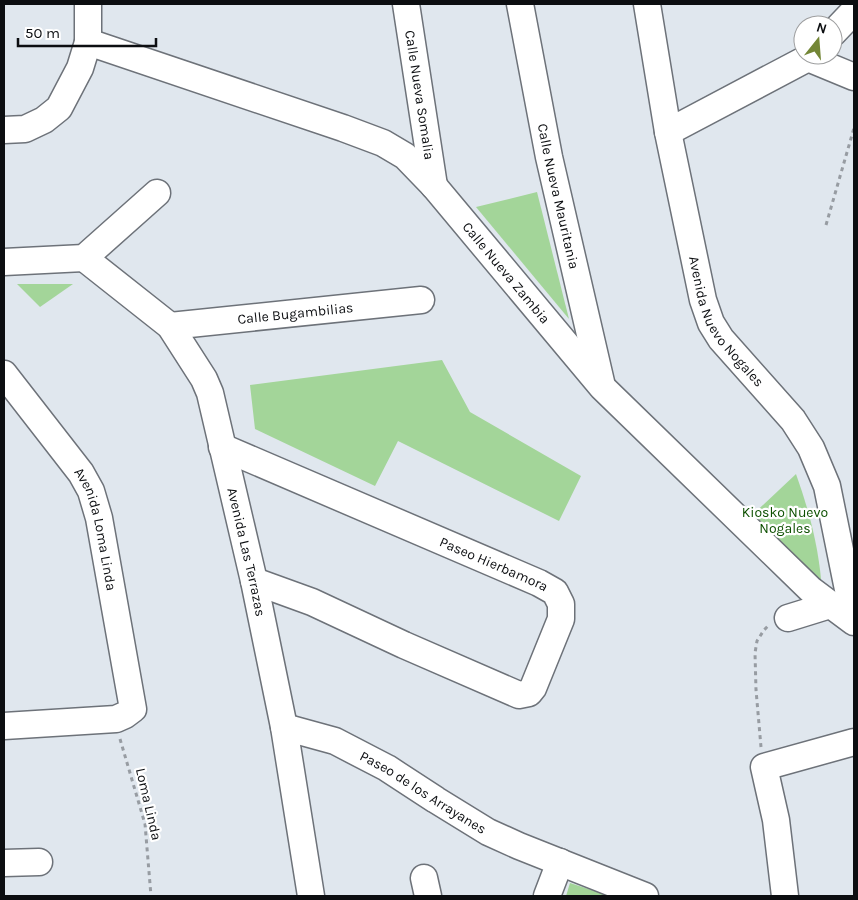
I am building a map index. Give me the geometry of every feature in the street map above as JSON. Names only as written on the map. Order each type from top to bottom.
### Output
[{"type":"street","points":[[4,130],[25,128],[44,120],[59,108],[80,68],[88,42],[88,4]]},
{"type":"street","name":"Calle Nueva Somalia","points":[[406,4],[434,186]]},
{"type":"street","name":"Calle Nueva Mauritania","points":[[520,4],[549,157],[602,387]]},
{"type":"street","name":"Avenida Nuevo Nogales","points":[[655,6],[668,132],[702,300],[711,323],[725,344],[792,420],[811,448],[826,486],[854,621]]},
{"type":"street","points":[[843,23],[854,11]]},
{"type":"street","name":"Calle Nueva Zambia","points":[[88,42],[343,128],[383,143],[405,156],[434,186],[602,387],[811,590],[830,606],[854,621]]},
{"type":"street","points":[[668,132],[795,65]]},
{"type":"street","points":[[828,65],[854,77]]},
{"type":"street","points":[[4,262],[84,258],[156,193]]},
{"type":"street","name":"Avenida Las Terrazas","points":[[84,258],[170,326],[204,379],[210,393],[254,581],[284,727],[311,896]]},
{"type":"street","name":"Calle Bugambilias","points":[[170,326],[422,300]]},
{"type":"street","name":"Avenida Loma Linda","points":[[4,374],[68,454],[82,473],[91,492],[99,518],[125,714]]},
{"type":"street","name":"Paseo Hierbamora","points":[[222,447],[539,583],[555,592],[561,604],[561,619],[533,688],[529,693],[519,696],[312,602],[254,581]]},
{"type":"street","points":[[788,618],[830,606]]},
{"type":"street","points":[[4,726],[125,714]]},
{"type":"street","name":"Paseo de los Arrayanes","points":[[284,727],[335,741],[387,768],[488,832],[645,896]]},
{"type":"street","points":[[786,896],[776,820],[764,767],[854,742]]},
{"type":"street","points":[[4,862],[38,862]]},
{"type":"street","points":[[547,896],[560,862]]},
{"type":"path","points":[[826,226],[854,128]]},
{"type":"path","points":[[764,767],[756,690],[757,641],[764,630],[774,622],[788,618]]},
{"type":"path","name":"Loma Linda","points":[[125,714],[120,737],[145,824],[151,896]]},
{"type":"green space","points":[[537,192],[569,319],[476,207]]},
{"type":"green space","points":[[17,284],[73,284],[40,307]]},
{"type":"green space","points":[[442,360],[470,412],[581,476],[559,521],[398,441],[375,486],[255,429],[250,385]]},
{"type":"green space","name":"Kiosko Nuevo Nogales","points":[[796,474],[814,533],[822,593],[748,519]]},
{"type":"green space","points":[[570,883],[610,896],[566,896]]}]
